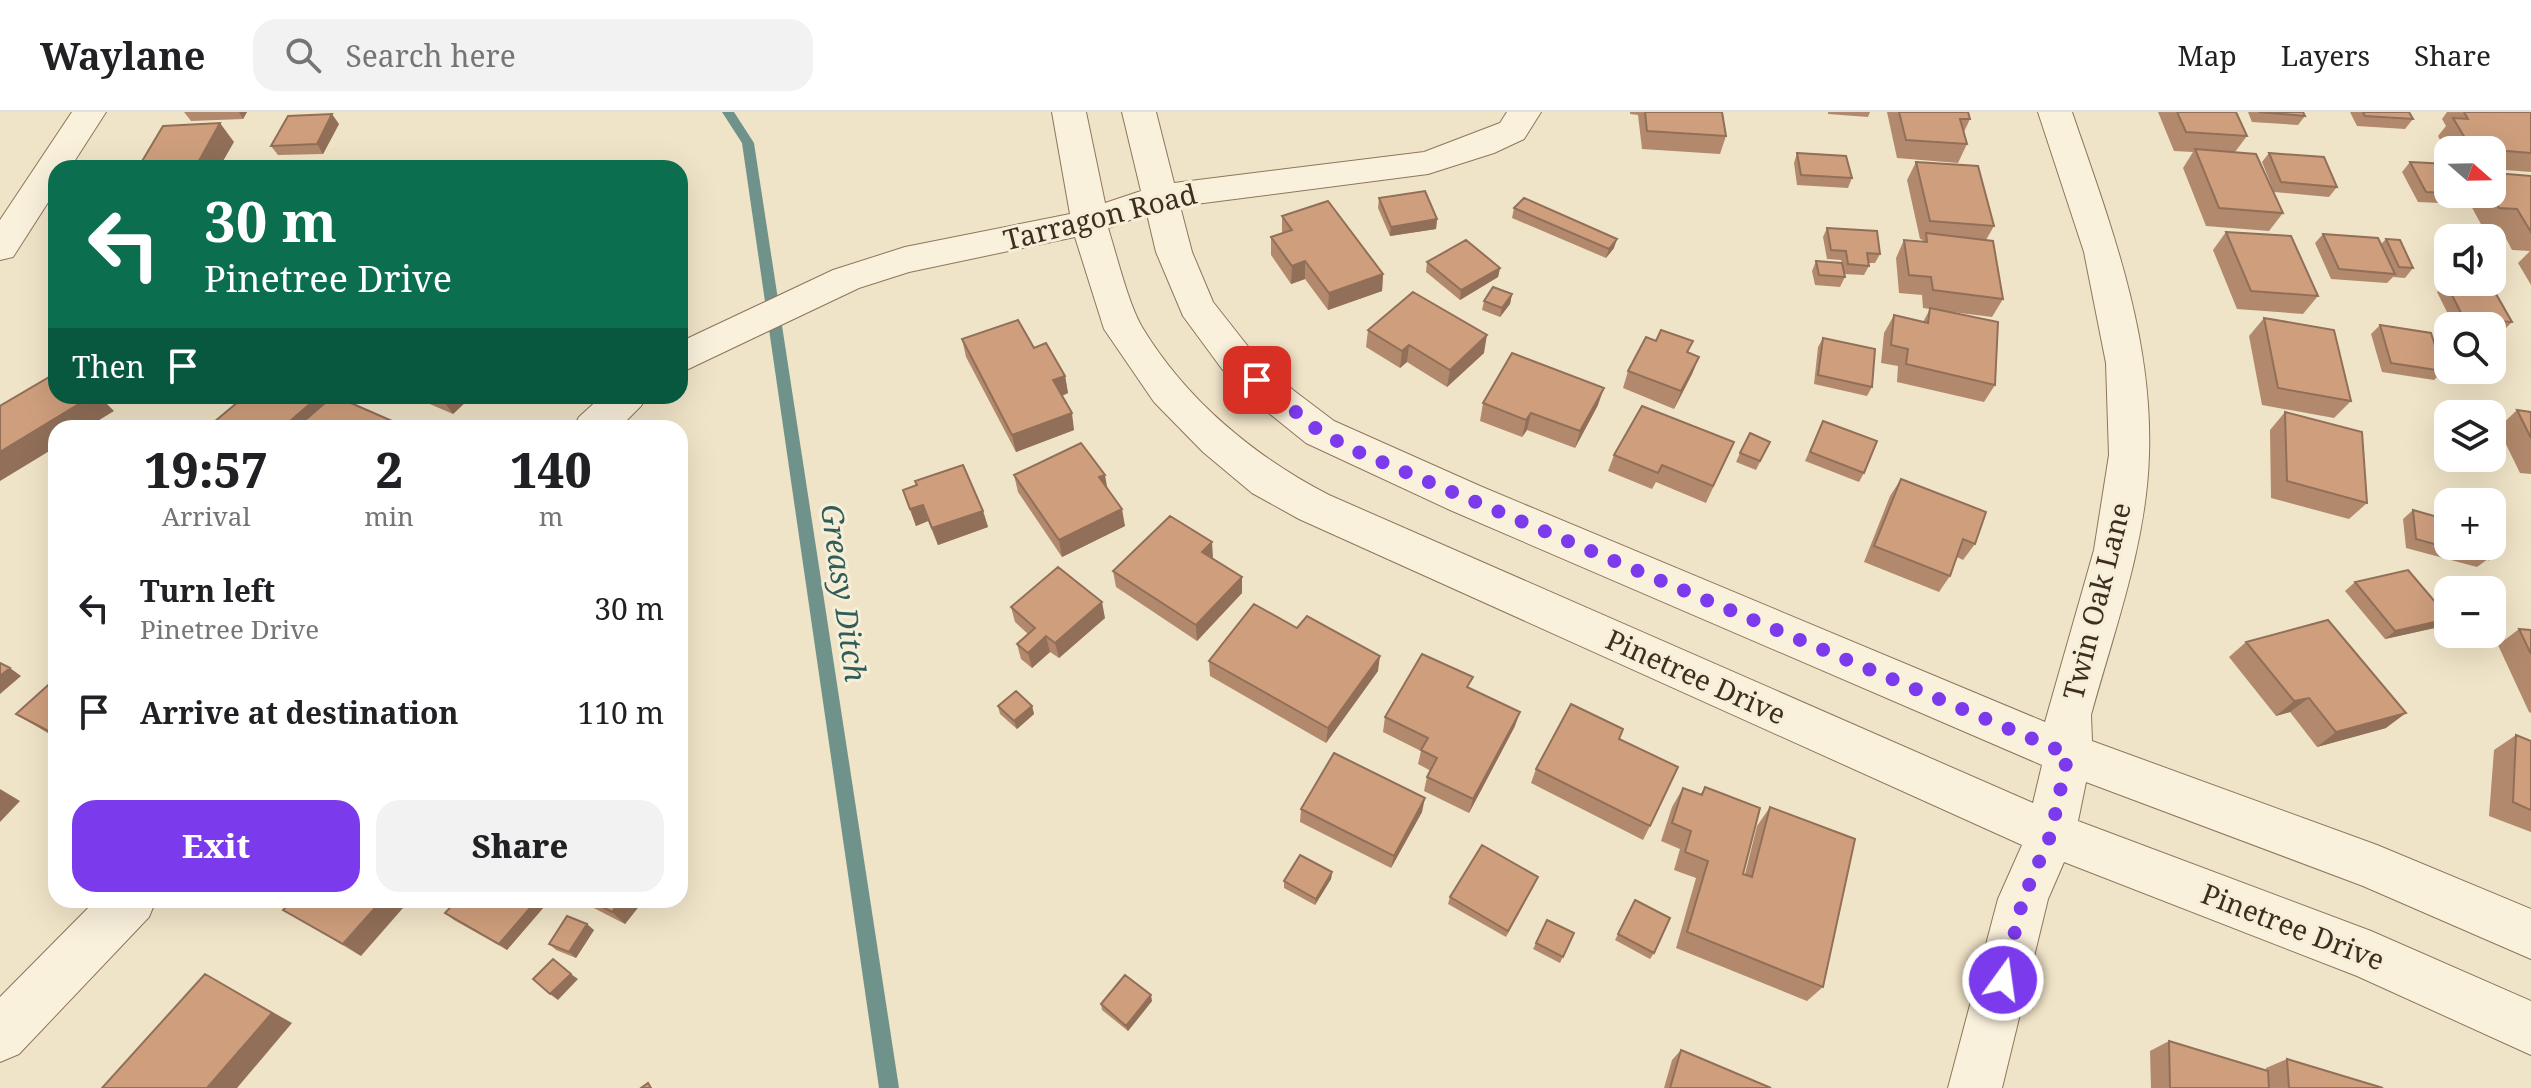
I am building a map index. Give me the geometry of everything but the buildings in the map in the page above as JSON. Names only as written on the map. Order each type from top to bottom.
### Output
[{"type":"street","points":[[58,160],[89,112]]},
{"type":"street","name":"Pinetree Drive","points":[[1069,112],[1088,207],[1088,222],[1123,329],[1168,392],[1217,441],[1267,482],[1370,532],[2051,834],[2371,956],[2531,1028]]},
{"type":"street","points":[[1139,112],[1174,252],[1196,307],[1236,359],[1279,400],[1320,432],[1451,492],[2068,754],[2377,868],[2531,934]]},
{"type":"street","name":"Tarragon Road","points":[[688,355],[846,279],[905,260],[1088,222],[1159,197],[1428,163],[1482,145],[1512,131],[1524,112]]},
{"type":"street","name":"Twin Oak Lane","points":[[1975,1088],[2023,899],[2051,834],[2068,754],[2068,715],[2115,550],[2125,497],[2129,409],[2125,363],[2102,252],[2055,112]]},
{"type":"street","points":[[0,248],[48,175]]},
{"type":"street","points":[[602,420],[618,404]]},
{"type":"street","points":[[0,1035],[123,908]]},
{"type":"waterway","name":"Greasy Ditch","points":[[728,112],[748,143],[889,1088]]},
{"type":"route","points":[[1257,380],[1320,432],[1356,451],[2068,754],[2051,834],[2023,899],[2003,980]]}]
